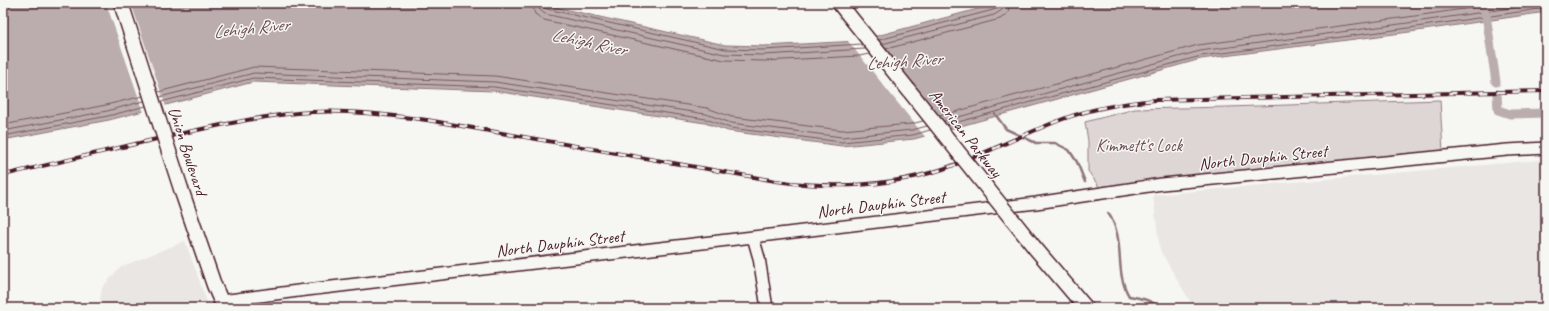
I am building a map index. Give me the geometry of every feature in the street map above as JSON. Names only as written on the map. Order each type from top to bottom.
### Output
[{"type":"main road","name":"Union Boulevard","points":[[121,3],[182,192],[223,305]]},
{"type":"main road","name":"American Parkway","points":[[839,3],[1035,248],[1086,308]]},
{"type":"street","name":"North Dauphin Street","points":[[223,305],[298,291],[553,260],[753,238],[1036,203],[1162,184],[1507,150],[1546,148]]},
{"type":"street","points":[[753,238],[759,258],[767,308]]},
{"type":"shaded area","points":[[1540,160],[1546,163],[1546,308],[1194,308],[1160,250],[1153,195]]},
{"type":"shaded area","points":[[185,241],[209,308],[99,308],[102,288],[121,267]]},
{"type":"green space","name":"Kimmett's Lock","points":[[1440,100],[1443,152],[1154,180],[1100,188],[1088,171],[1088,141],[1085,122],[1135,109]]},
{"type":"water","name":"Lehigh River","points":[[3,3],[537,3],[725,45],[764,46],[858,41],[1000,3],[1546,3],[1546,12],[1417,31],[1201,59],[914,139],[842,146],[728,131],[705,123],[494,91],[253,82],[109,120],[3,140]]},
{"type":"pier","points":[[106,3],[131,3],[166,107],[144,113]]},
{"type":"pier","points":[[874,35],[951,131],[926,138],[847,40]]},
{"type":"waterway","points":[[1482,3],[1486,15],[1496,82]]},
{"type":"waterway","points":[[1497,94],[1498,110],[1510,114],[1546,113]]},
{"type":"waterway","points":[[995,114],[1006,129],[1036,143],[1055,143],[1069,150],[1077,162],[1085,182]]},
{"type":"waterway","points":[[1108,213],[1114,223],[1117,234],[1122,276],[1124,286],[1129,296],[1150,301],[1159,308]]},
{"type":"railway","points":[[3,175],[156,139],[246,120],[299,113],[355,112],[427,120],[776,181],[797,184],[860,185],[902,180],[943,169],[1063,119],[1109,106],[1155,100],[1546,91]]}]
